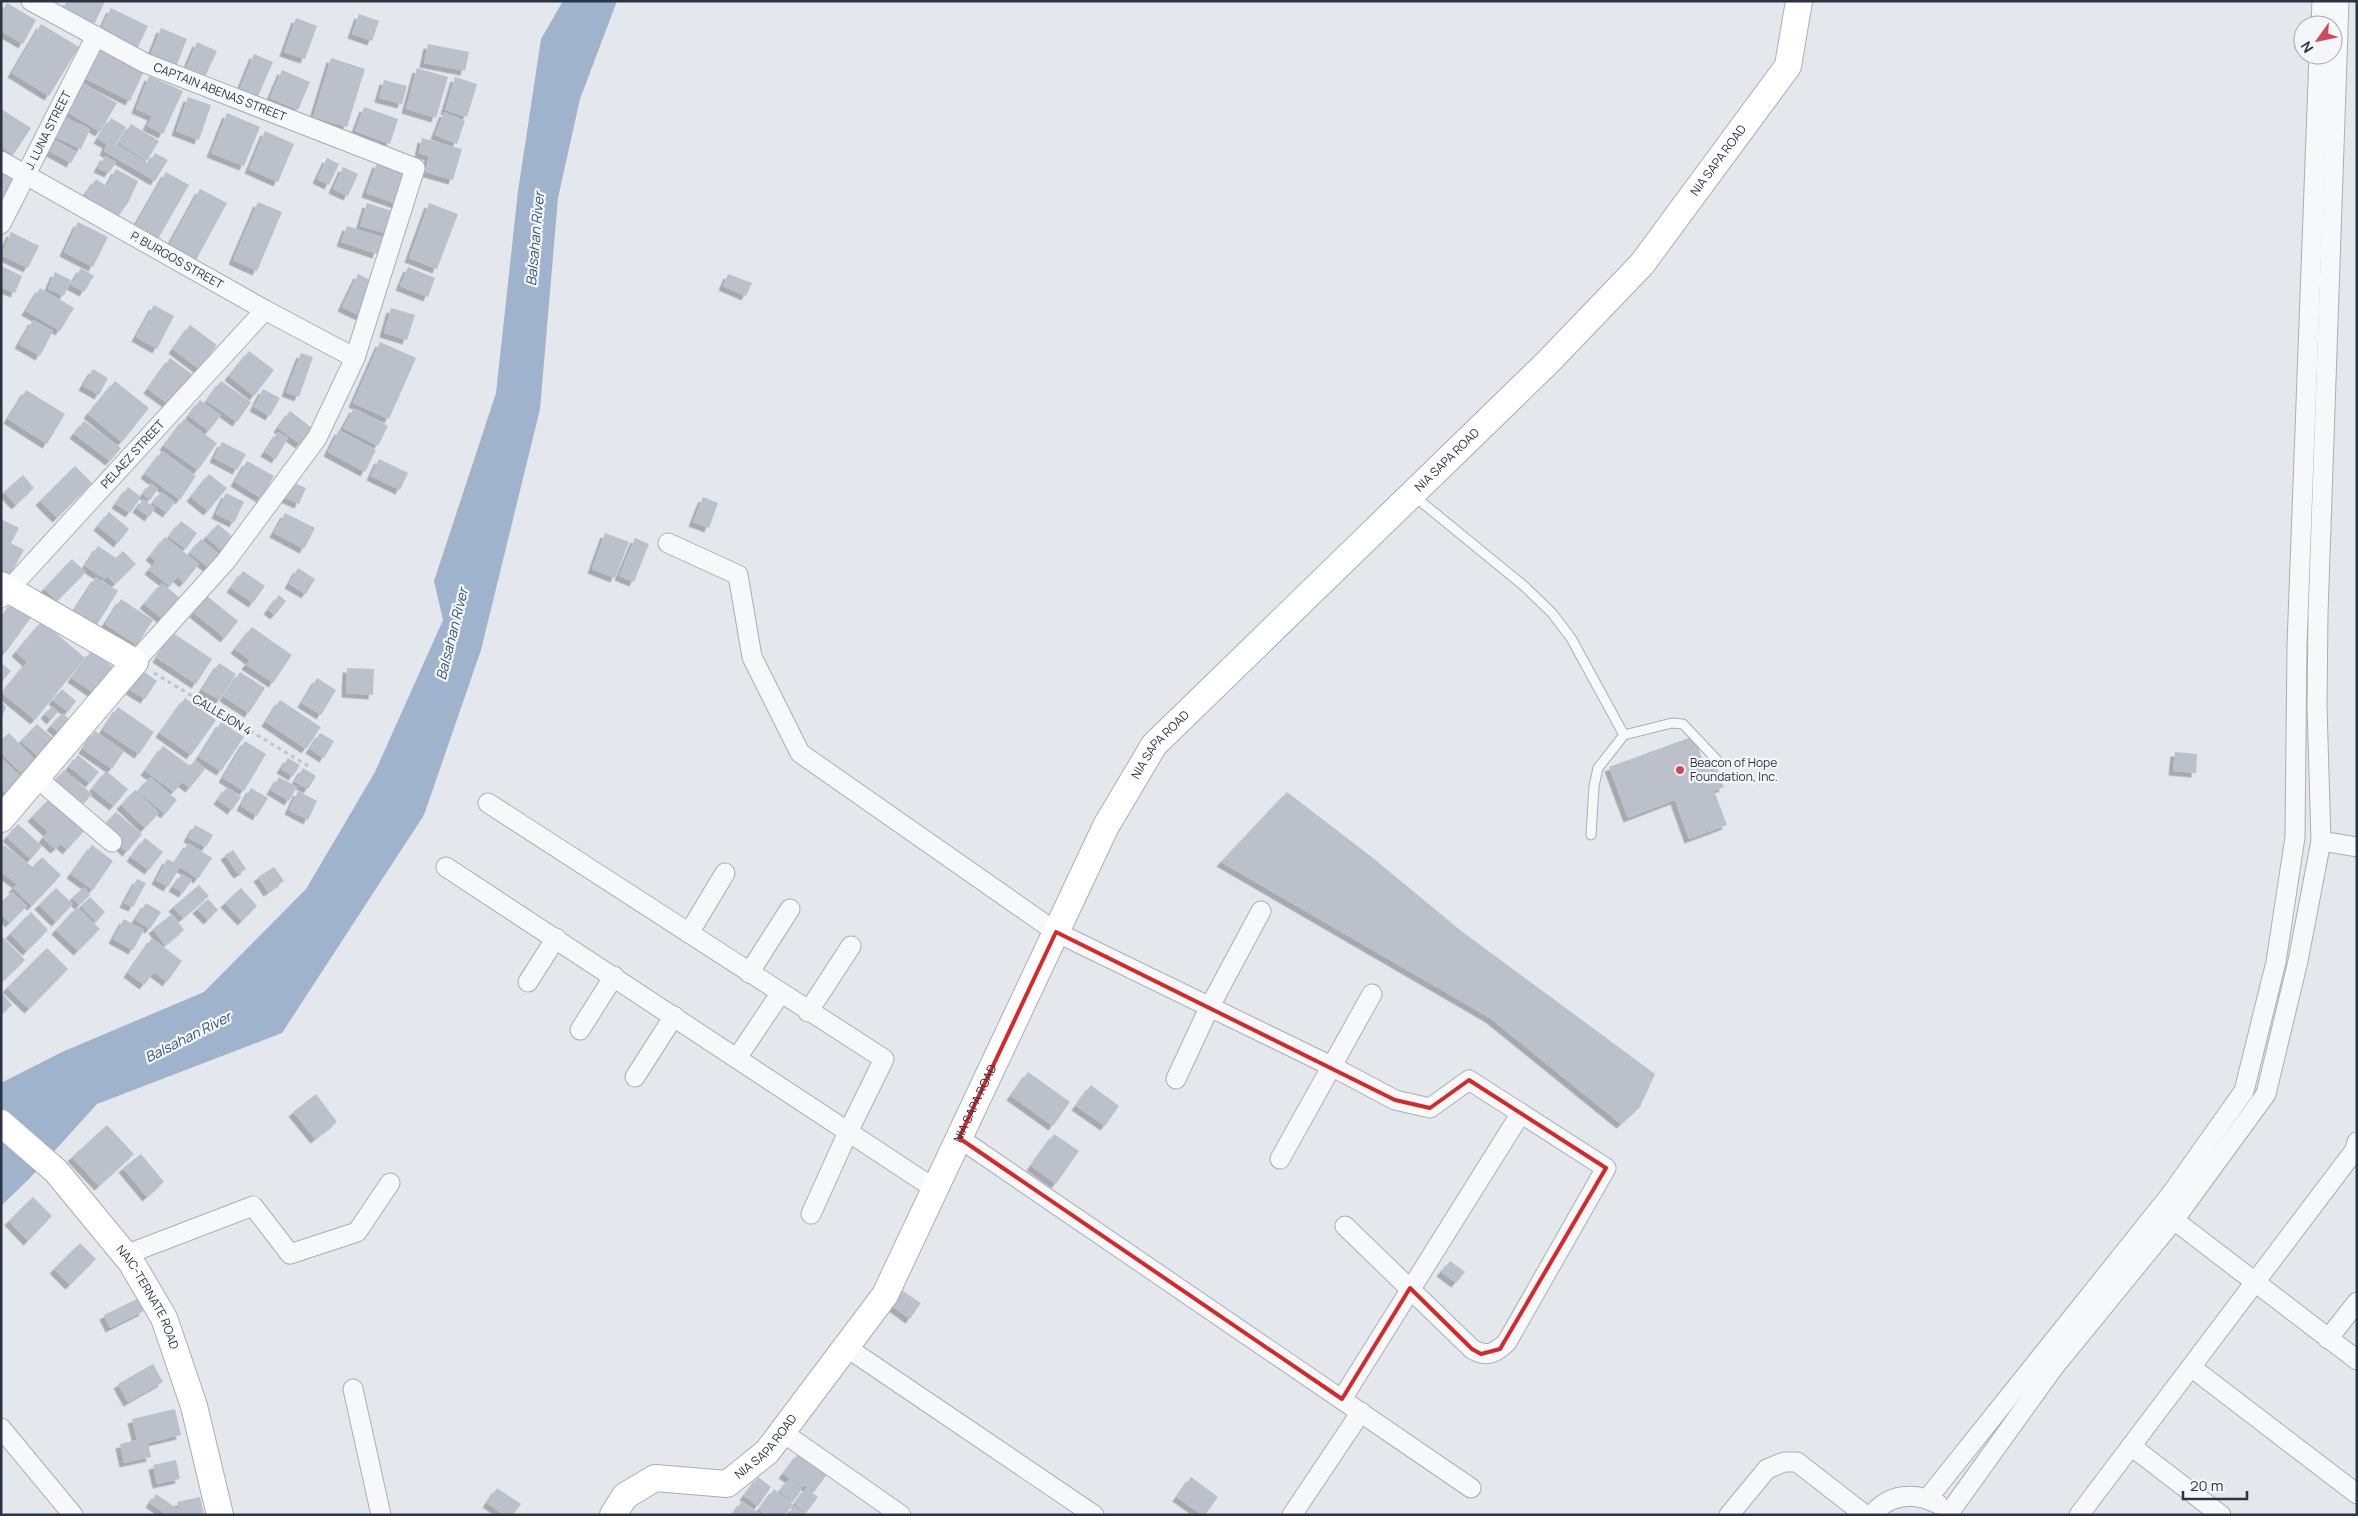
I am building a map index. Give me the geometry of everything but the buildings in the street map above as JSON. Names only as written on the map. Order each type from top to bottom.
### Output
[{"type":"street","name":"CAPTAIN ABENAS STREET","points":[[31,1],[145,63],[415,168],[355,358]]},
{"type":"street","name":"NIA SAPA ROAD","points":[[613,1515],[625,1496],[655,1478],[727,1484],[766,1452],[782,1432],[885,1295],[1106,826],[1154,745],[1548,362],[1642,264],[1788,66],[1799,1]]},
{"type":"street","points":[[2321,15],[2322,1]]},
{"type":"street","points":[[1872,1515],[1879,1506],[1892,1498],[1908,1495],[1928,1498],[1949,1514],[2054,1367],[2174,1220],[2266,1094],[2298,961],[2321,841],[2318,614],[2339,1]]},
{"type":"street","name":"J. LUNA STREET","points":[[1,224],[96,36]]},
{"type":"street","points":[[1928,1498],[2171,1194],[2244,1091],[2276,962],[2295,837],[2297,644],[2319,65]]},
{"type":"street","name":"P. BURGOS STREET","points":[[1,161],[265,310],[355,358]]},
{"type":"street","name":"PELAEZ STREET","points":[[4,591],[265,310]]},
{"type":"street","points":[[1,820],[135,662],[226,561],[317,438],[355,358]]},
{"type":"street","points":[[668,543],[738,575],[752,657],[800,753],[1056,932],[1333,1067],[1395,1100],[1430,1108],[1469,1080],[1606,1168],[1507,1342],[1491,1354],[1481,1354],[1472,1349],[1345,1226]]},
{"type":"street","points":[[4,591],[135,662]]},
{"type":"street","points":[[37,778],[112,842]]},
{"type":"street","points":[[488,803],[780,994],[884,1059],[811,1214]]},
{"type":"street","points":[[2321,841],[2357,847]]},
{"type":"street","points":[[446,867],[935,1189]]},
{"type":"street","points":[[689,933],[725,873]]},
{"type":"street","points":[[749,972],[790,909]]},
{"type":"street","points":[[1176,1079],[1209,1008],[1261,911]]},
{"type":"street","points":[[528,982],[556,938]]},
{"type":"street","points":[[808,1012],[851,946]]},
{"type":"street","points":[[580,1030],[614,976]]},
{"type":"street","points":[[737,1058],[780,994]]},
{"type":"street","points":[[1280,1159],[1372,994]]},
{"type":"street","points":[[635,1077],[674,1016]]},
{"type":"street","points":[[1342,1399],[1521,1113]]},
{"type":"street","name":"NAIC-TERNATE ROAD","points":[[1,1122],[56,1171],[125,1255],[164,1318],[194,1406],[220,1515]]},
{"type":"street","points":[[959,1138],[1472,1488]]},
{"type":"street","points":[[2079,1515],[2355,1150],[2357,1142]]},
{"type":"street","points":[[125,1255],[253,1206],[290,1254],[357,1232],[390,1183]]},
{"type":"street","points":[[2174,1220],[2357,1360]]},
{"type":"street","points":[[2328,1339],[2357,1302]]},
{"type":"street","points":[[846,1347],[1094,1515]]},
{"type":"street","points":[[2191,1367],[2357,1494]]},
{"type":"street","points":[[353,1389],[381,1515]]},
{"type":"street","points":[[1292,1515],[1361,1412]]},
{"type":"street","points":[[1,1428],[73,1515]]},
{"type":"street","points":[[782,1432],[901,1515]]},
{"type":"street","points":[[2131,1446],[2221,1515]]},
{"type":"street","points":[[1729,1515],[1767,1469],[1784,1462],[1797,1462],[1865,1515]]},
{"type":"lane","points":[[1412,494],[1524,586],[1552,613],[1570,638],[1624,735]]},
{"type":"lane","points":[[1591,834],[1594,786],[1598,768],[1624,735],[1672,723],[1683,724],[1716,759]]},
{"type":"path","name":"CALLEJON 4","points":[[135,662],[310,768]]},
{"type":"highlighted area","points":[[1056,932],[1395,1100],[1430,1108],[1469,1080],[1606,1168],[1500,1349],[1481,1354],[1472,1349],[1410,1288],[1342,1399],[959,1138]]},
{"type":"water","name":"Balsahan River","points":[[563,1],[617,1],[580,99],[558,198],[540,409],[481,650],[424,815],[282,1033],[97,1104],[29,1179],[1,1206],[1,1083],[62,1052],[204,992],[306,889],[375,772],[443,620],[434,581],[496,393],[518,191],[541,39]]},
{"type":"place","name":"Beacon of Hope Foundation, Inc.","points":[[1680,770]]}]
